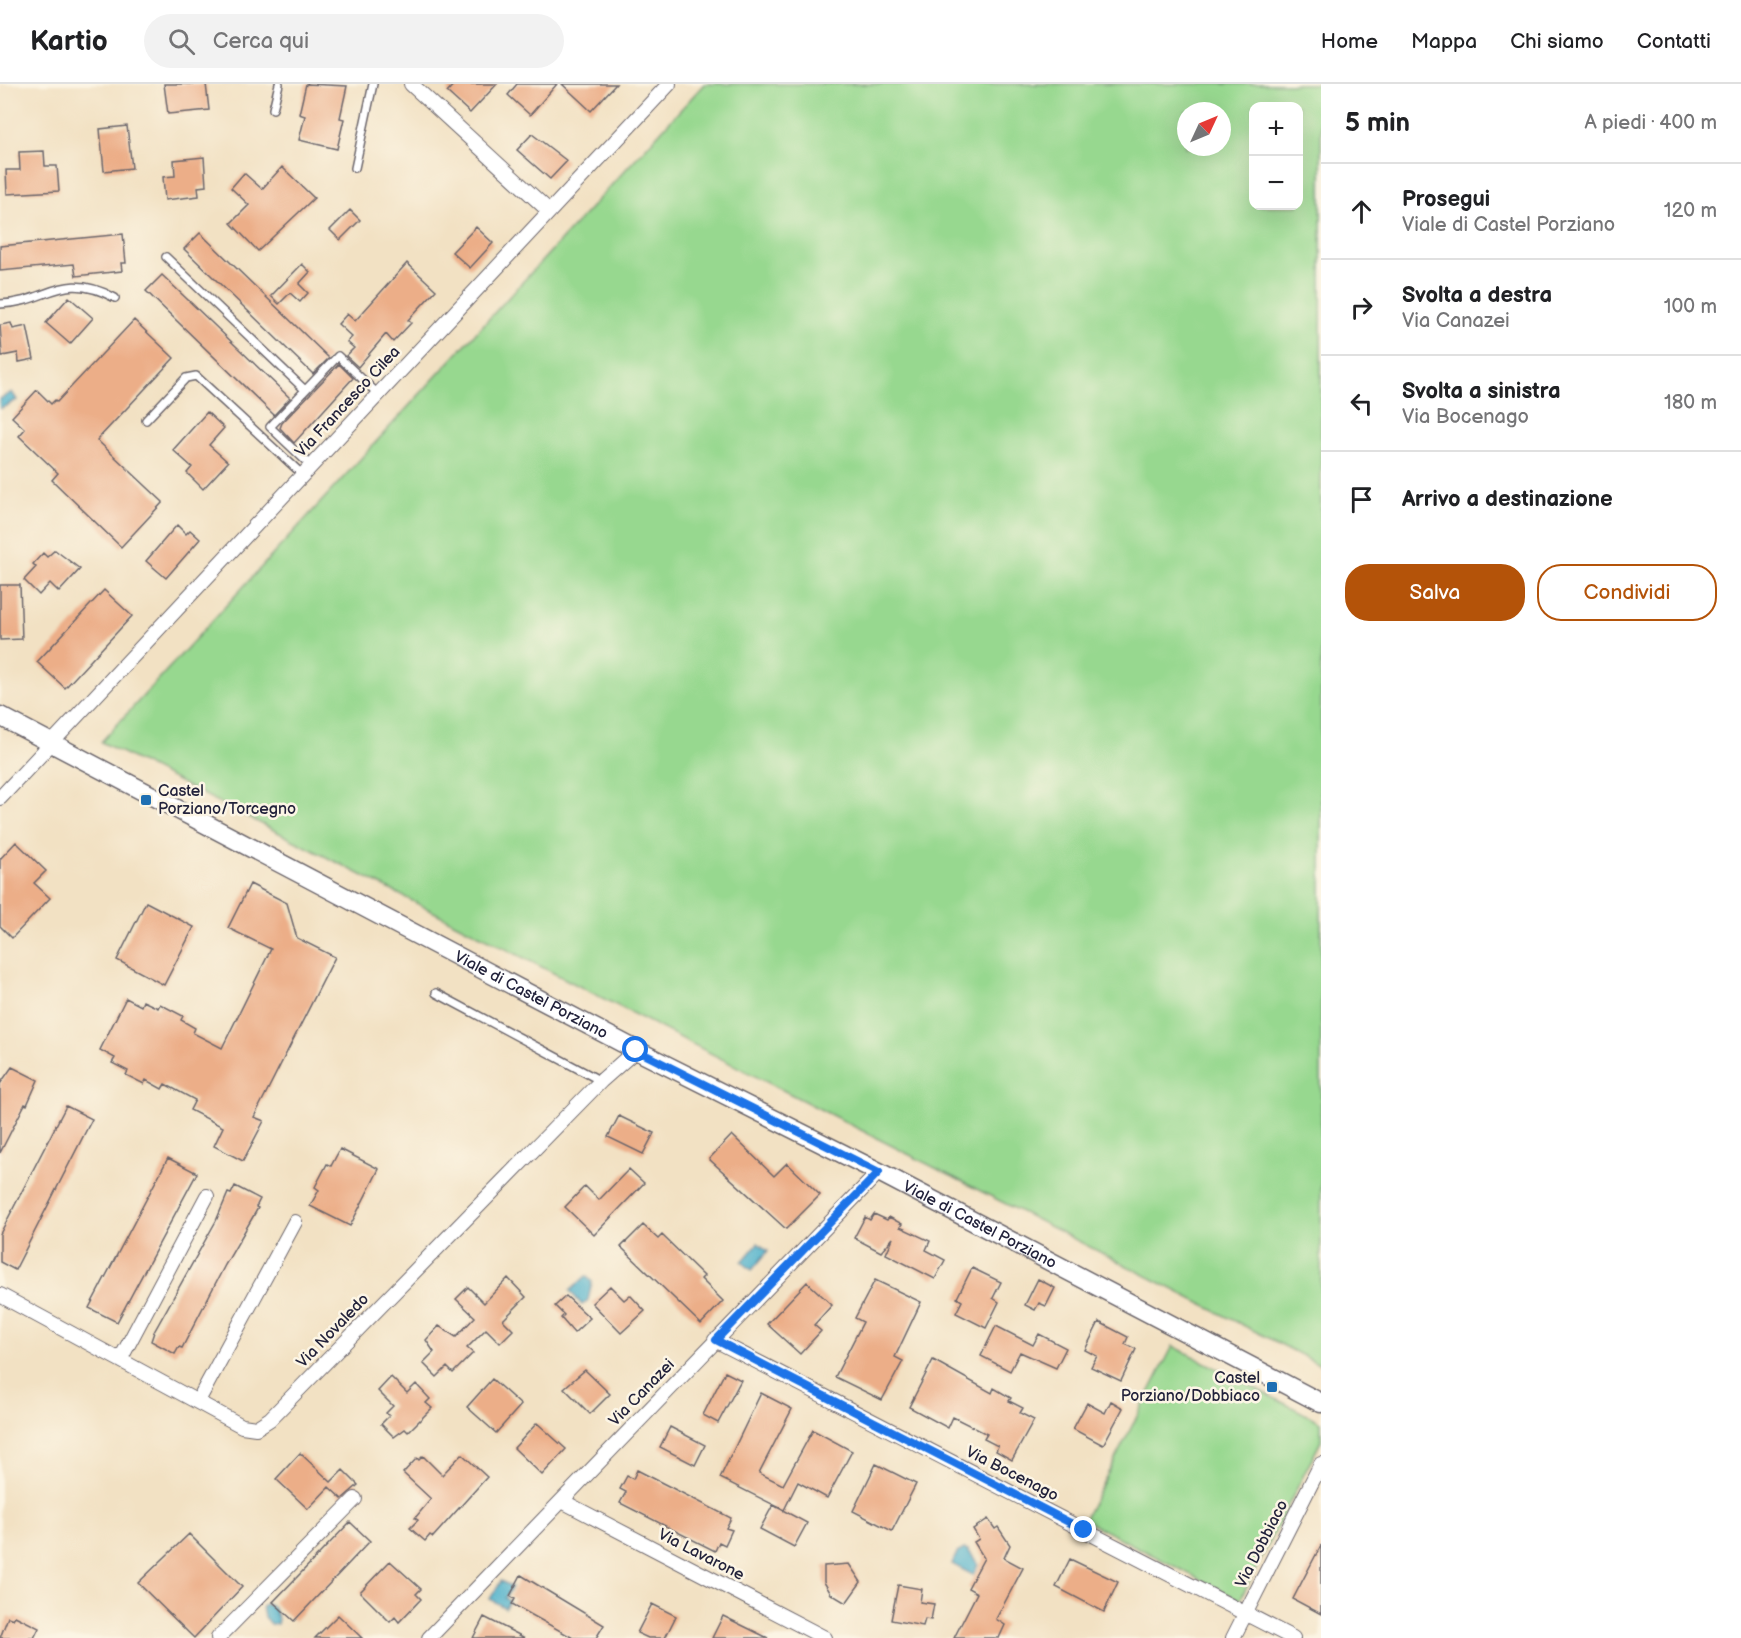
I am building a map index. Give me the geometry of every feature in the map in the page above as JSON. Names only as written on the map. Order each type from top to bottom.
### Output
[{"type":"street","points":[[411,84],[549,211]]},
{"type":"street","name":"Via Francesco Cilea","points":[[0,798],[669,84]]},
{"type":"street","name":"Viale di Castel Porziano","points":[[0,716],[636,1050],[879,1172],[1321,1403]]},
{"type":"street","name":"Via Novaledo","points":[[0,1295],[246,1427],[256,1428],[264,1424],[601,1081],[636,1050]]},
{"type":"street","name":"Via Canazei","points":[[429,1638],[879,1172]]},
{"type":"street","points":[[120,1360],[207,1196]]},
{"type":"street","points":[[198,1401],[295,1222]]},
{"type":"street","name":"Via Bocenago","points":[[716,1340],[1293,1638]]},
{"type":"street","name":"Via Dobbiaco","points":[[1233,1638],[1321,1464]]},
{"type":"street","points":[[218,1638],[355,1499]]},
{"type":"street","name":"Via Lavarone","points":[[562,1501],[825,1638]]},
{"type":"lane","points":[[273,110],[279,84]]},
{"type":"lane","points":[[355,168],[373,84]]},
{"type":"lane","points":[[166,257],[304,390]]},
{"type":"lane","points":[[0,304],[60,288],[78,286],[99,290],[115,298]]},
{"type":"lane","points":[[307,470],[270,427],[304,390],[338,356],[378,394]]},
{"type":"lane","points":[[146,420],[186,378],[196,376],[307,470]]},
{"type":"lane","points":[[436,993],[601,1081]]},
{"type":"green space","points":[[704,84],[1321,84],[1321,1365],[101,742]]},
{"type":"green space","points":[[1173,1346],[1321,1422],[1321,1441],[1240,1600],[1084,1520]]},
{"type":"water","points":[[12,392],[17,400],[0,409],[0,399]]},
{"type":"water","points":[[758,1243],[768,1251],[752,1270],[742,1262]]},
{"type":"water","points":[[586,1276],[592,1282],[588,1300],[582,1305],[570,1291]]},
{"type":"water","points":[[964,1549],[968,1550],[978,1564],[973,1575],[952,1564],[957,1553]]},
{"type":"water","points":[[501,1581],[512,1587],[505,1598],[509,1601],[505,1608],[490,1599]]},
{"type":"water","points":[[265,1604],[273,1607],[278,1619],[277,1624],[271,1625],[264,1617],[262,1607]]},
{"type":"building","points":[[164,84],[206,84],[209,110],[168,114]]},
{"type":"building","points":[[306,84],[347,86],[340,118],[344,119],[337,149],[299,140],[305,116],[299,114]]},
{"type":"building","points":[[454,84],[497,84],[470,113],[447,92]]},
{"type":"building","points":[[517,84],[557,84],[530,115],[508,95]]},
{"type":"building","points":[[562,84],[616,84],[591,111]]},
{"type":"building","points":[[127,126],[132,168],[104,171],[100,129]]},
{"type":"building","points":[[532,134],[567,161],[550,179],[517,150]]},
{"type":"building","points":[[44,151],[45,166],[57,166],[59,191],[7,194],[6,170],[20,170],[19,152]]},
{"type":"building","points":[[204,157],[206,186],[198,187],[199,196],[165,200],[163,177],[175,176],[174,160]]},
{"type":"building","points":[[282,167],[314,198],[258,251],[231,223],[249,205],[231,188],[244,173],[262,189]]},
{"type":"building","points":[[350,210],[360,220],[340,240],[330,230]]},
{"type":"building","points":[[476,227],[493,243],[470,268],[452,252]]},
{"type":"building","points":[[200,233],[329,358],[313,374],[184,249]]},
{"type":"building","points":[[123,234],[126,263],[121,263],[122,271],[76,276],[74,264],[0,271],[0,246]]},
{"type":"building","points":[[407,263],[436,290],[408,320],[411,323],[393,342],[386,334],[358,367],[346,356],[354,348],[347,342],[352,337],[338,324],[347,314],[355,321]]},
{"type":"building","points":[[302,264],[310,272],[299,284],[308,293],[300,302],[290,293],[279,304],[271,296]]},
{"type":"building","points":[[162,275],[290,398],[274,415],[146,291]]},
{"type":"building","points":[[69,297],[93,318],[70,344],[46,323]]},
{"type":"building","points":[[134,320],[174,358],[97,440],[163,502],[121,547],[52,480],[58,473],[19,436],[25,429],[12,417],[37,390],[51,404],[55,400],[57,402]]},
{"type":"building","points":[[11,323],[13,329],[27,326],[34,359],[19,362],[18,353],[2,356],[0,325]]},
{"type":"building","points":[[339,364],[353,378],[294,443],[280,428],[282,423]]},
{"type":"building","points":[[207,412],[224,428],[209,445],[228,462],[203,489],[187,473],[192,467],[173,450]]},
{"type":"building","points":[[177,525],[186,534],[190,530],[200,539],[166,578],[146,561]]},
{"type":"building","points":[[55,550],[80,569],[59,592],[50,583],[39,595],[24,580],[36,567],[33,564],[43,553],[47,557]]},
{"type":"building","points":[[0,585],[20,585],[22,639],[0,640]]},
{"type":"building","points":[[104,590],[132,616],[65,688],[37,662]]},
{"type":"building","points":[[16,842],[46,871],[34,883],[50,898],[12,938],[0,926],[0,859]]},
{"type":"building","points":[[250,884],[287,903],[297,938],[335,957],[254,1117],[264,1121],[243,1161],[214,1146],[223,1127],[190,1110],[195,1100],[165,1084],[162,1089],[146,1080],[144,1084],[126,1075],[128,1071],[112,1063],[115,1058],[100,1050],[126,998],[141,1006],[143,1001],[158,1008],[160,1004],[183,1016],[181,1020],[195,1028],[193,1033],[222,1048],[271,949],[228,928]]},
{"type":"building","points":[[146,902],[194,927],[164,985],[117,960]]},
{"type":"building","points":[[12,1067],[38,1080],[0,1153],[0,1084]]},
{"type":"building","points":[[66,1106],[92,1119],[15,1270],[0,1262],[0,1234]]},
{"type":"building","points":[[619,1116],[654,1133],[643,1154],[608,1137]]},
{"type":"building","points":[[732,1135],[774,1176],[787,1163],[820,1195],[786,1229],[709,1159]]},
{"type":"building","points":[[340,1149],[379,1169],[350,1226],[310,1206],[319,1190],[315,1187],[327,1164],[331,1166]]},
{"type":"building","points":[[168,1158],[197,1173],[117,1322],[89,1308]]},
{"type":"building","points":[[629,1169],[644,1183],[594,1235],[565,1207],[585,1186],[599,1200]]},
{"type":"building","points":[[235,1186],[260,1199],[256,1207],[258,1208],[225,1265],[182,1348],[179,1347],[175,1354],[151,1341],[154,1332],[216,1221],[228,1193],[231,1194]]},
{"type":"building","points":[[874,1214],[887,1220],[889,1217],[902,1224],[900,1227],[930,1241],[926,1250],[945,1260],[935,1279],[886,1254],[893,1238],[881,1252],[854,1238],[865,1217],[870,1220]]},
{"type":"building","points":[[643,1225],[658,1239],[662,1235],[704,1276],[701,1279],[723,1301],[701,1324],[621,1247]]},
{"type":"building","points":[[972,1268],[1001,1282],[993,1298],[999,1302],[986,1328],[956,1313],[962,1301],[957,1298]]},
{"type":"building","points":[[508,1278],[526,1297],[503,1320],[513,1330],[500,1343],[486,1329],[467,1348],[473,1353],[453,1373],[447,1367],[437,1377],[423,1363],[434,1352],[426,1340],[439,1326],[456,1337],[475,1317],[456,1299],[468,1287],[484,1303]]},
{"type":"building","points":[[1038,1279],[1055,1288],[1046,1306],[1039,1303],[1035,1310],[1025,1305]]},
{"type":"building","points":[[875,1280],[921,1302],[895,1357],[903,1361],[882,1400],[835,1377],[863,1322],[855,1318]]},
{"type":"building","points":[[807,1282],[832,1305],[814,1325],[821,1331],[800,1354],[767,1324]]},
{"type":"building","points":[[610,1286],[624,1300],[630,1295],[645,1311],[621,1333],[592,1303]]},
{"type":"building","points":[[566,1296],[590,1318],[574,1333],[561,1318],[564,1315],[555,1306]]},
{"type":"building","points":[[1099,1322],[1128,1337],[1125,1344],[1136,1349],[1121,1381],[1091,1367],[1097,1356],[1085,1350]]},
{"type":"building","points":[[996,1326],[1033,1345],[1039,1334],[1066,1348],[1056,1368],[1020,1352],[1010,1371],[981,1356]]},
{"type":"building","points":[[933,1360],[992,1393],[994,1388],[1011,1398],[1009,1401],[1023,1408],[1020,1413],[1034,1420],[1012,1460],[996,1451],[998,1446],[984,1439],[987,1434],[953,1417],[948,1428],[909,1407]]},
{"type":"building","points":[[585,1370],[610,1394],[590,1414],[564,1388]]},
{"type":"building","points":[[725,1372],[741,1380],[718,1423],[703,1415]]},
{"type":"building","points":[[391,1377],[407,1393],[416,1384],[430,1399],[426,1403],[432,1408],[408,1432],[405,1429],[394,1437],[381,1424],[389,1416],[386,1413],[393,1406],[378,1391]]},
{"type":"building","points":[[492,1379],[521,1405],[496,1433],[467,1407]]},
{"type":"building","points":[[761,1393],[792,1409],[759,1473],[783,1485],[813,1430],[852,1451],[827,1498],[798,1482],[784,1510],[720,1478]]},
{"type":"building","points":[[1111,1401],[1123,1408],[1103,1445],[1073,1429],[1087,1403],[1105,1413]]},
{"type":"building","points":[[537,1423],[566,1449],[542,1475],[514,1448]]},
{"type":"building","points":[[670,1427],[705,1445],[695,1465],[660,1447]]},
{"type":"building","points":[[300,1453],[331,1482],[343,1470],[358,1485],[342,1499],[329,1487],[308,1509],[276,1479]]},
{"type":"building","points":[[462,1454],[487,1477],[433,1537],[430,1535],[425,1541],[410,1528],[418,1520],[415,1518],[431,1499],[403,1473],[417,1458],[419,1460],[423,1456],[442,1475]]},
{"type":"building","points":[[876,1464],[916,1484],[892,1531],[853,1511]]},
{"type":"building","points":[[637,1470],[731,1518],[726,1528],[732,1530],[725,1545],[719,1542],[715,1551],[620,1503],[626,1492],[620,1489],[627,1476],[633,1479]]},
{"type":"building","points":[[773,1505],[807,1523],[794,1547],[760,1529]]},
{"type":"building","points":[[988,1519],[995,1529],[998,1527],[1010,1545],[1004,1558],[1023,1568],[996,1619],[1005,1625],[999,1638],[954,1638],[977,1593],[968,1588],[984,1558],[974,1542],[979,1539],[973,1529]]},
{"type":"building","points":[[350,1522],[370,1541],[294,1621],[273,1602]]},
{"type":"building","points":[[189,1534],[242,1587],[194,1638],[138,1583]]},
{"type":"building","points":[[1321,1545],[1321,1614],[1293,1599]]},
{"type":"building","points":[[1070,1559],[1118,1582],[1104,1612],[1056,1587]]},
{"type":"building","points":[[390,1561],[421,1589],[416,1594],[421,1599],[399,1622],[395,1617],[390,1622],[360,1592]]},
{"type":"building","points":[[849,1564],[861,1582],[846,1603],[831,1594],[824,1582],[824,1566]]},
{"type":"building","points":[[521,1575],[604,1625],[596,1638],[573,1638],[512,1604],[515,1599],[510,1596]]},
{"type":"building","points":[[898,1585],[922,1589],[920,1602],[934,1604],[931,1620],[925,1619],[923,1626],[891,1620]]},
{"type":"building","points":[[652,1604],[676,1616],[665,1638],[648,1638],[637,1633]]},
{"type":"building","points":[[338,1615],[362,1638],[315,1638]]},
{"type":"building","points":[[15,1616],[39,1628],[34,1638],[0,1638],[8,1617],[13,1619]]},
{"type":"building","points":[[723,1616],[768,1638],[712,1638]]},
{"type":"building","points":[[484,1617],[525,1638],[473,1638]]},
{"type":"place","name":"Castel Porziano/Torcegno","points":[[146,800]]},
{"type":"place","name":"Castel Porziano/Dobbiaco","points":[[1272,1387]]},
{"type":"route","points":[[636,1050],[879,1172],[716,1340],[1084,1530]]}]
